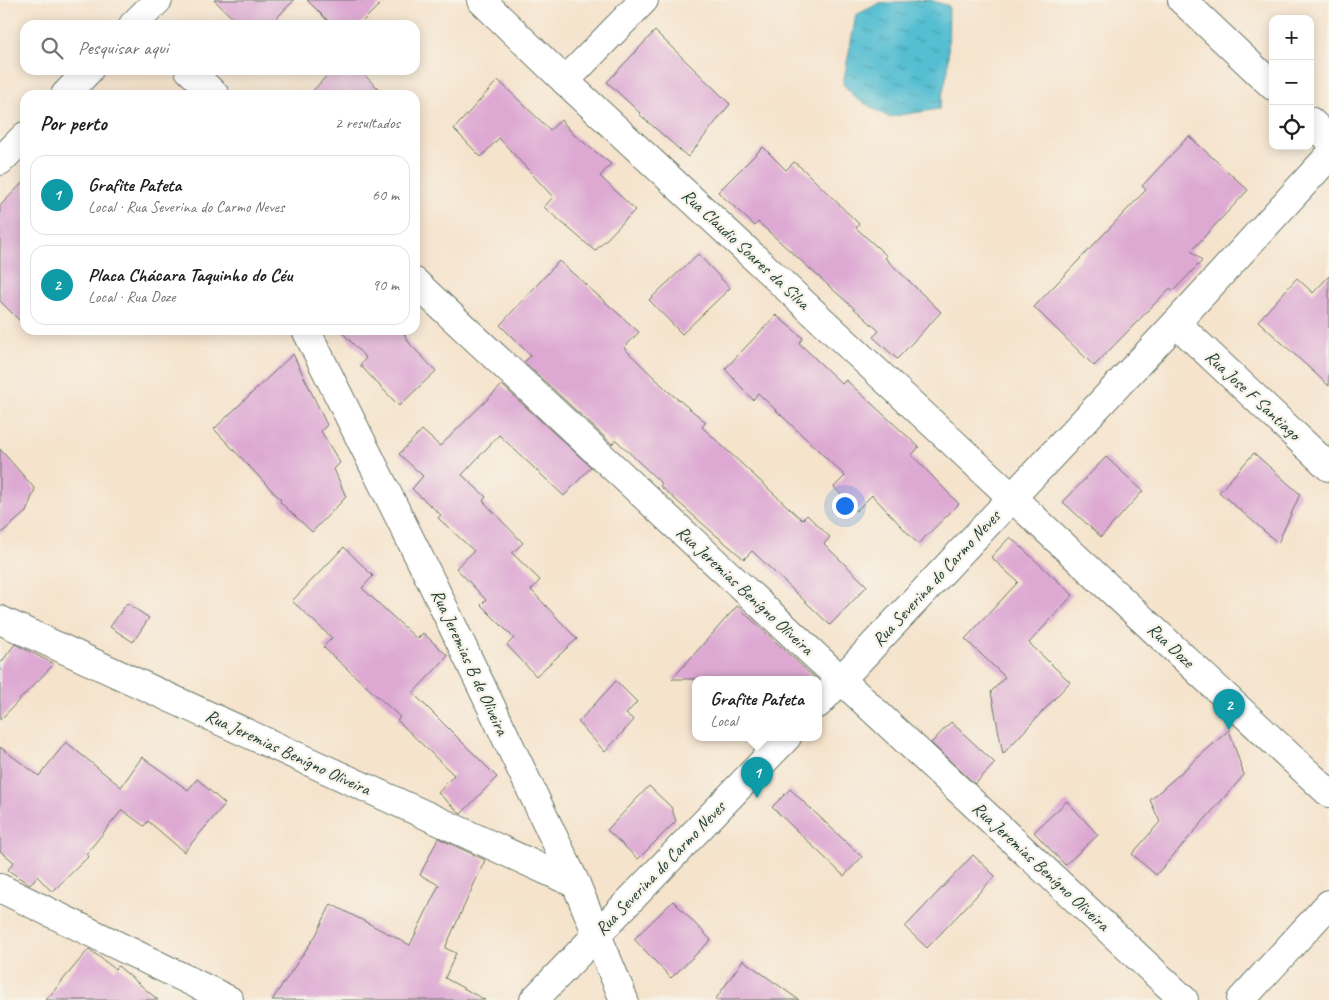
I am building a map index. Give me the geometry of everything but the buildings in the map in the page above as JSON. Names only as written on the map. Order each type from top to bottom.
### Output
[{"type":"street","name":"Rua Claudio Soares da Silva","points":[[481,0],[565,81],[1012,496]]},
{"type":"street","points":[[565,81],[644,0]]},
{"type":"street","points":[[1182,0],[1269,82]]},
{"type":"street","points":[[70,90],[84,75]]},
{"type":"street","points":[[179,75],[186,90]]},
{"type":"street","points":[[194,75],[210,90]]},
{"type":"street","points":[[1314,125],[1329,138]]},
{"type":"street","points":[[0,161],[20,141]]},
{"type":"street","name":"Rua Severina do Carmo Neves","points":[[822,700],[1329,156]]},
{"type":"street","name":"Rua Jeremias Benígno Oliveira","points":[[420,287],[1184,1000]]},
{"type":"street","name":"Rua Jose F Santiago","points":[[1176,322],[1329,467]]},
{"type":"street","name":"Rua Jeremias B de Oliveira","points":[[308,335],[432,583],[576,884],[624,1000]]},
{"type":"street","name":"Rua Doze","points":[[1012,496],[1329,793]]},
{"type":"street","name":"Rua Jeremias Benígno Oliveira","points":[[0,620],[576,884]]},
{"type":"street","name":"Rua Severina do Carmo Neves","points":[[534,1000],[783,741]]},
{"type":"street","points":[[0,888],[229,1000]]},
{"type":"street","points":[[1241,1000],[1329,904]]},
{"type":"water","points":[[930,0],[949,6],[948,70],[939,109],[888,117],[857,99],[843,84],[856,15],[880,3]]},
{"type":"place","name":"Placa Chácara Taquinho do Céu","points":[[1229,730]]},
{"type":"place","name":"Grafite Pateta","points":[[757,798]]}]
